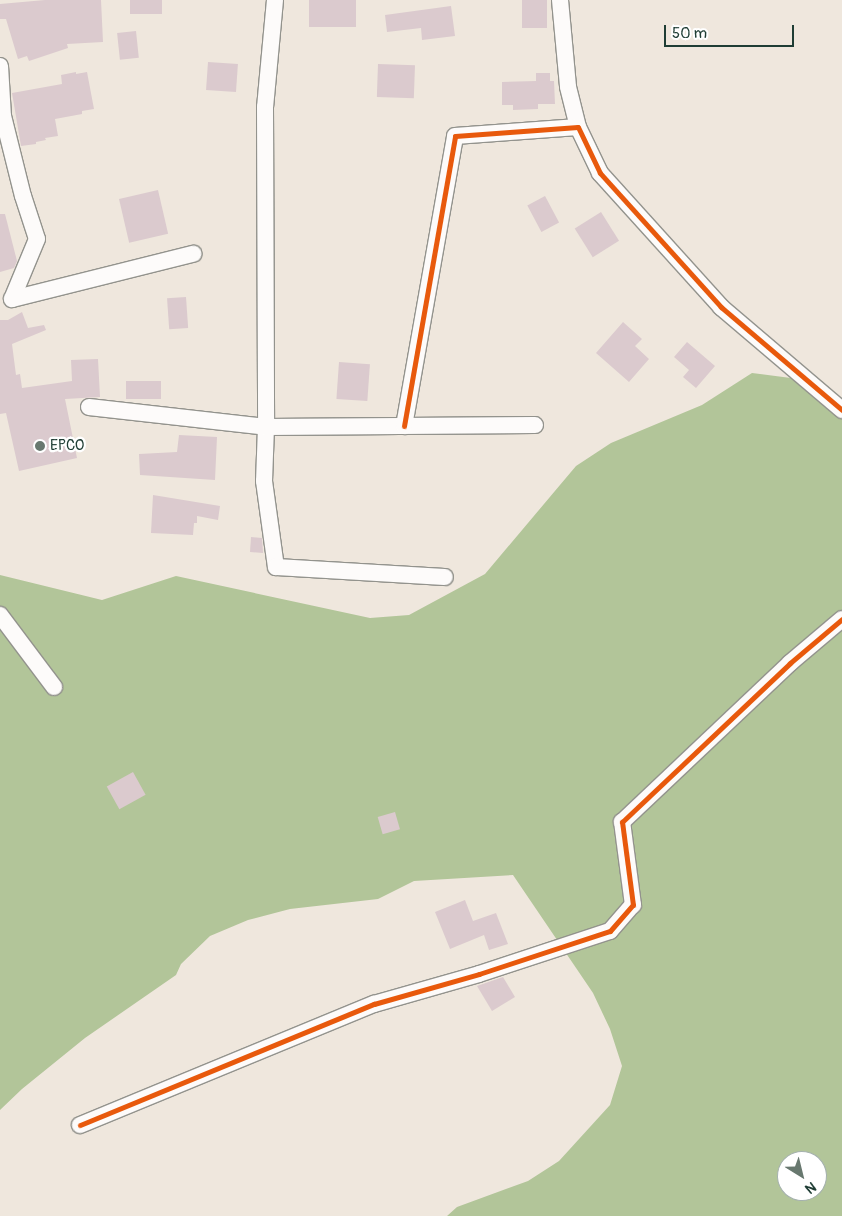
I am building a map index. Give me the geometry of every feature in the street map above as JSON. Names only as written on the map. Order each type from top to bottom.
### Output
[{"type":"street","points":[[275,0],[265,107],[266,427],[264,481],[276,568],[445,577]]},
{"type":"street","points":[[560,0],[568,87],[578,127],[600,173],[721,307],[842,410]]},
{"type":"street","points":[[0,66],[3,116],[23,196],[37,239],[12,300],[193,254]]},
{"type":"street","points":[[404,426],[455,136],[578,127]]},
{"type":"street","points":[[89,407],[266,427],[535,425]]},
{"type":"street","points":[[0,616],[54,687]]},
{"type":"street","points":[[80,1125],[374,1004],[479,974],[610,931],[633,905],[622,822],[790,663],[842,619]]},
{"type":"green space","points":[[752,373],[806,380],[842,410],[842,1216],[447,1216],[457,1207],[528,1181],[559,1161],[610,1105],[622,1066],[610,1029],[593,993],[513,875],[414,881],[378,899],[290,909],[248,920],[210,936],[181,964],[176,975],[85,1038],[22,1089],[0,1110],[0,575],[102,600],[176,576],[370,618],[409,615],[485,574],[576,466],[611,443],[702,405]]},
{"type":"building","points":[[45,0],[101,0],[103,42],[67,44],[68,48],[29,61],[27,56],[18,59],[6,19],[0,19],[0,4]]},
{"type":"building","points":[[130,0],[162,0],[162,14],[130,14]]},
{"type":"building","points":[[309,0],[356,0],[356,27],[309,27]]},
{"type":"building","points":[[522,0],[547,0],[547,28],[522,28]]},
{"type":"building","points":[[451,6],[455,36],[422,40],[421,28],[387,32],[385,15]]},
{"type":"building","points":[[136,31],[139,58],[120,60],[117,33]]},
{"type":"building","points":[[208,62],[238,64],[236,92],[206,90]]},
{"type":"building","points":[[378,64],[415,65],[414,98],[377,97]]},
{"type":"building","points":[[76,72],[76,74],[87,72],[94,109],[82,111],[82,114],[55,119],[58,136],[45,138],[46,140],[36,142],[36,144],[21,146],[12,93],[62,84],[61,75]]},
{"type":"building","points":[[536,73],[550,73],[550,81],[554,81],[555,104],[538,104],[538,109],[513,110],[513,105],[502,105],[502,82],[536,81]]},
{"type":"building","points":[[158,190],[168,234],[129,243],[119,199]]},
{"type":"building","points":[[545,196],[559,222],[541,232],[527,205]]},
{"type":"building","points":[[601,212],[619,241],[593,257],[575,228]]},
{"type":"building","points":[[0,214],[5,214],[17,261],[14,268],[0,272]]},
{"type":"building","points":[[186,297],[188,328],[169,329],[167,298]]},
{"type":"building","points":[[22,312],[28,328],[44,325],[46,330],[12,344],[16,375],[20,374],[22,388],[72,381],[71,360],[98,359],[100,397],[65,399],[77,458],[19,471],[6,413],[0,414],[0,320],[8,320]]},
{"type":"building","points":[[623,322],[642,339],[635,346],[649,359],[629,382],[596,353]]},
{"type":"building","points":[[687,342],[715,366],[696,388],[683,377],[689,370],[674,357]]},
{"type":"building","points":[[339,362],[370,364],[367,401],[336,399]]},
{"type":"building","points":[[126,381],[161,381],[161,399],[126,399]]},
{"type":"building","points":[[179,435],[217,437],[215,480],[140,475],[139,454],[177,452]]},
{"type":"building","points":[[153,495],[220,506],[218,520],[197,516],[193,535],[151,533]]},
{"type":"building","points":[[251,537],[262,538],[263,553],[250,552]]},
{"type":"building","points":[[133,772],[146,795],[119,809],[107,787]]},
{"type":"building","points":[[395,812],[400,829],[383,834],[378,817]]},
{"type":"building","points":[[465,900],[473,921],[496,913],[508,944],[489,950],[484,935],[450,949],[435,912]]},
{"type":"building","points":[[503,977],[515,997],[492,1011],[477,986]]},
{"type":"cycle path","points":[[404,426],[455,136],[578,127],[600,173],[721,307],[842,410]]},
{"type":"cycle path","points":[[80,1125],[374,1004],[479,974],[610,931],[633,905],[622,822],[790,663],[842,619]]},
{"type":"place","name":"EPCO","points":[[40,446]]}]
